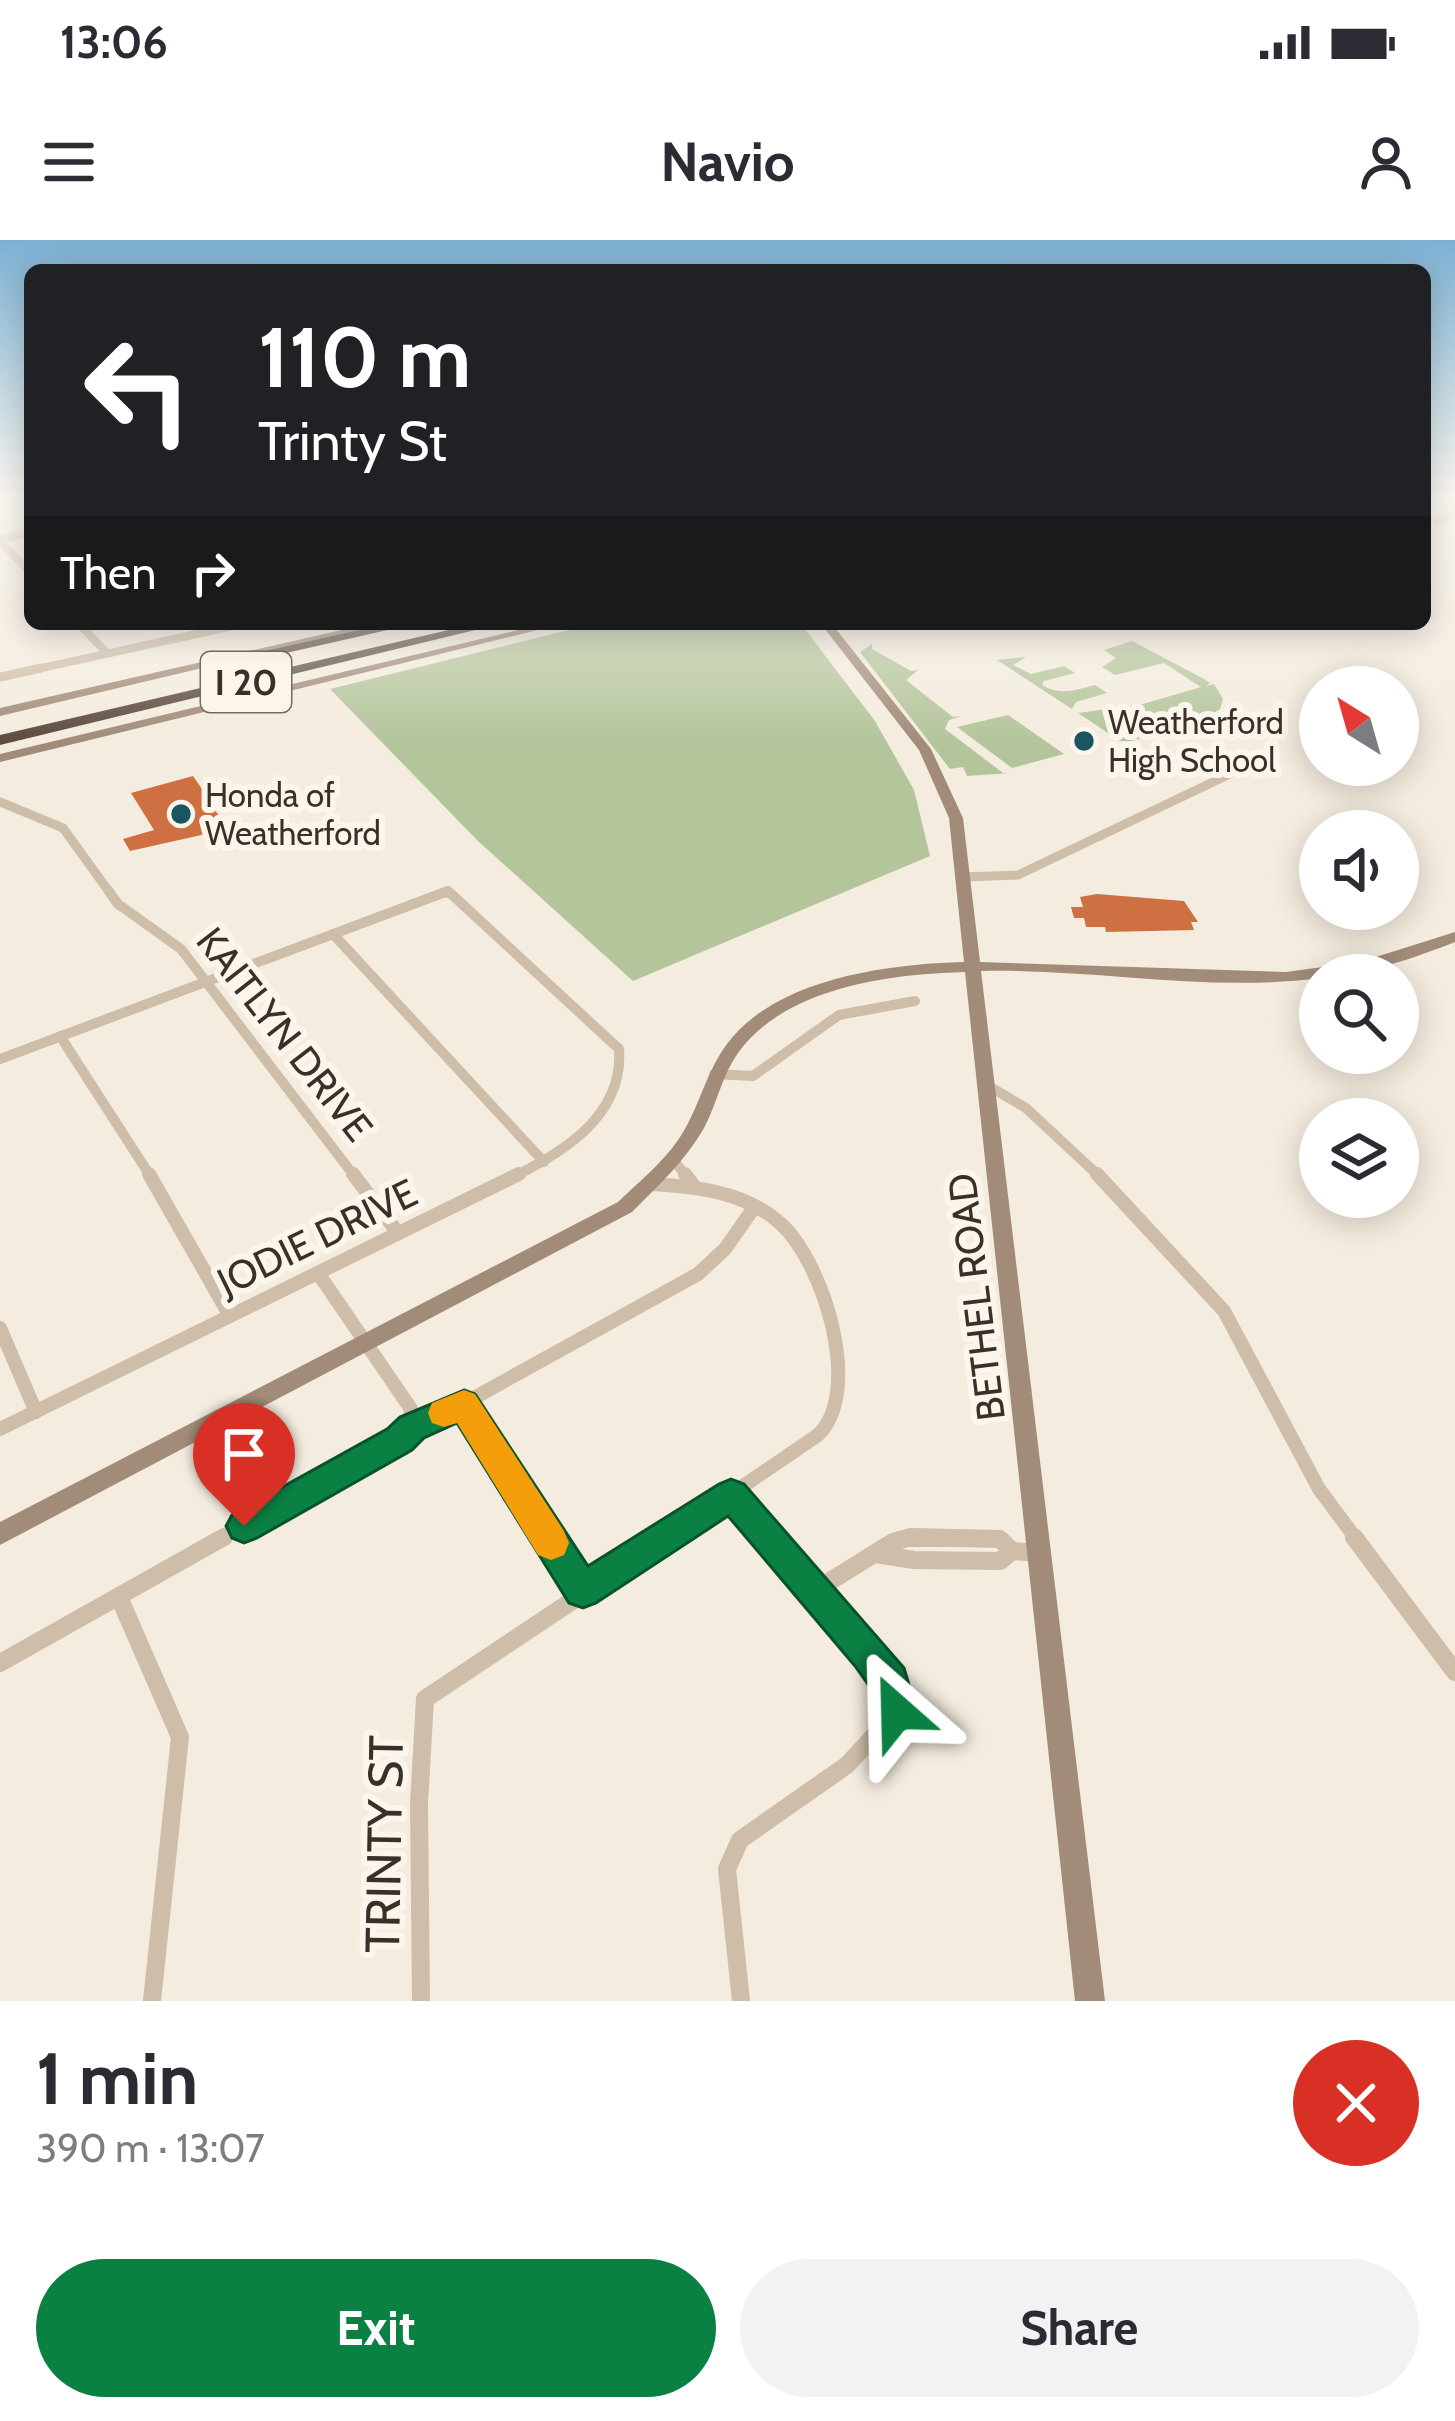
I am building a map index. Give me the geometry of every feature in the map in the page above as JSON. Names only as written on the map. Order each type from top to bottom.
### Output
[{"type":"highway","points":[[237,658],[377,630]]},
{"type":"highway","name":"I 20","points":[[0,728],[419,630]]},
{"type":"highway","name":"I 20","points":[[0,740],[470,630]]},
{"type":"highway","points":[[232,702],[476,630]]},
{"type":"main road","points":[[0,712],[356,630]]},
{"type":"main road","points":[[0,759],[232,702],[265,710],[275,698],[338,677],[532,630]]},
{"type":"main road","name":"BETHEL ROAD","points":[[831,630],[902,718],[941,780],[956,818],[1090,2001]]},
{"type":"main road","points":[[0,1534],[625,1207],[689,1139],[714,1074],[736,1042],[794,999],[872,974],[974,968],[1260,977],[1352,969],[1455,937]]},
{"type":"street","points":[[85,630],[107,653]]},
{"type":"street","points":[[0,677],[199,630]]},
{"type":"street","points":[[964,877],[1018,875],[1252,763]]},
{"type":"street","name":"KAITLYN DRIVE","points":[[0,802],[74,837],[118,904],[181,949],[398,1233]]},
{"type":"street","name":"JODIE DRIVE","points":[[0,1429],[544,1162],[581,1137],[602,1107],[622,1060],[619,1049],[448,891],[333,934]]},
{"type":"street","points":[[0,1059],[333,934],[544,1162]]},
{"type":"street","points":[[714,1074],[751,1077],[767,1071],[802,1036],[839,1015],[871,1005],[915,1001]]},
{"type":"street","points":[[60,1036],[153,1181],[230,1316]]},
{"type":"street","points":[[987,1085],[1026,1108],[1121,1197],[1224,1311],[1319,1489],[1455,1672]]},
{"type":"street","points":[[673,1158],[694,1186]]},
{"type":"street","name":"TRINTY ST","points":[[422,2001],[419,1803],[425,1699],[826,1428],[839,1406],[843,1377],[802,1251],[784,1225],[694,1186],[648,1184]]},
{"type":"street","points":[[0,1663],[400,1440],[412,1427],[464,1404],[698,1274],[725,1249],[753,1209]]},
{"type":"street","points":[[318,1273],[411,1408],[412,1427]]},
{"type":"street","points":[[0,1328],[36,1412]]},
{"type":"street","points":[[464,1404],[583,1590]]},
{"type":"street","points":[[731,1495],[890,1682],[897,1712],[889,1726],[834,1773],[740,1840],[730,1855],[727,1869],[741,2001]]},
{"type":"street","points":[[816,1590],[877,1554],[914,1560],[1000,1561],[1012,1551],[1042,1553]]},
{"type":"street","points":[[118,1597],[180,1737],[152,2001]]},
{"type":"green space","points":[[569,630],[806,630],[875,721],[914,790],[930,856],[633,981],[478,841],[330,689]]},
{"type":"green space","points":[[1132,641],[1210,683],[1206,686],[1214,684],[1223,699],[1220,709],[1199,723],[1131,741],[1120,741],[1078,713],[1143,704],[1201,687],[1164,663],[1115,675],[1102,667],[1116,658],[1104,650]]},
{"type":"green space","points":[[872,644],[872,649],[911,671],[918,670],[906,680],[953,717],[962,716],[949,720],[945,729],[1003,773],[1011,773],[967,776],[963,767],[950,769],[860,652]]},
{"type":"green space","points":[[1026,657],[1013,665],[1031,674],[1064,666],[1075,673],[1042,685],[1068,691],[1095,685],[1107,693],[1076,702],[1072,709],[997,660]]},
{"type":"green space","points":[[1008,715],[1064,754],[1012,768],[957,727]]},
{"type":"building","name":"Honda of Weatherford","points":[[193,776],[204,792],[224,786],[227,795],[208,800],[228,829],[130,851],[123,839],[154,830],[131,793]]},
{"type":"building","points":[[1097,894],[1184,901],[1198,922],[1191,922],[1194,930],[1106,932],[1105,927],[1086,927],[1084,918],[1074,918],[1071,907],[1083,907],[1080,897]]},
{"type":"slow traffic","points":[[444,1413],[464,1404],[551,1543]]},
{"type":"place","name":"Weatherford High School","points":[[1084,741]]},
{"type":"place","name":"Honda of Weatherford","points":[[181,814]]},
{"type":"route","points":[[244,1526],[400,1440],[412,1427],[464,1404],[480,1436],[583,1590],[731,1495],[869,1653],[890,1682],[897,1712]]}]
